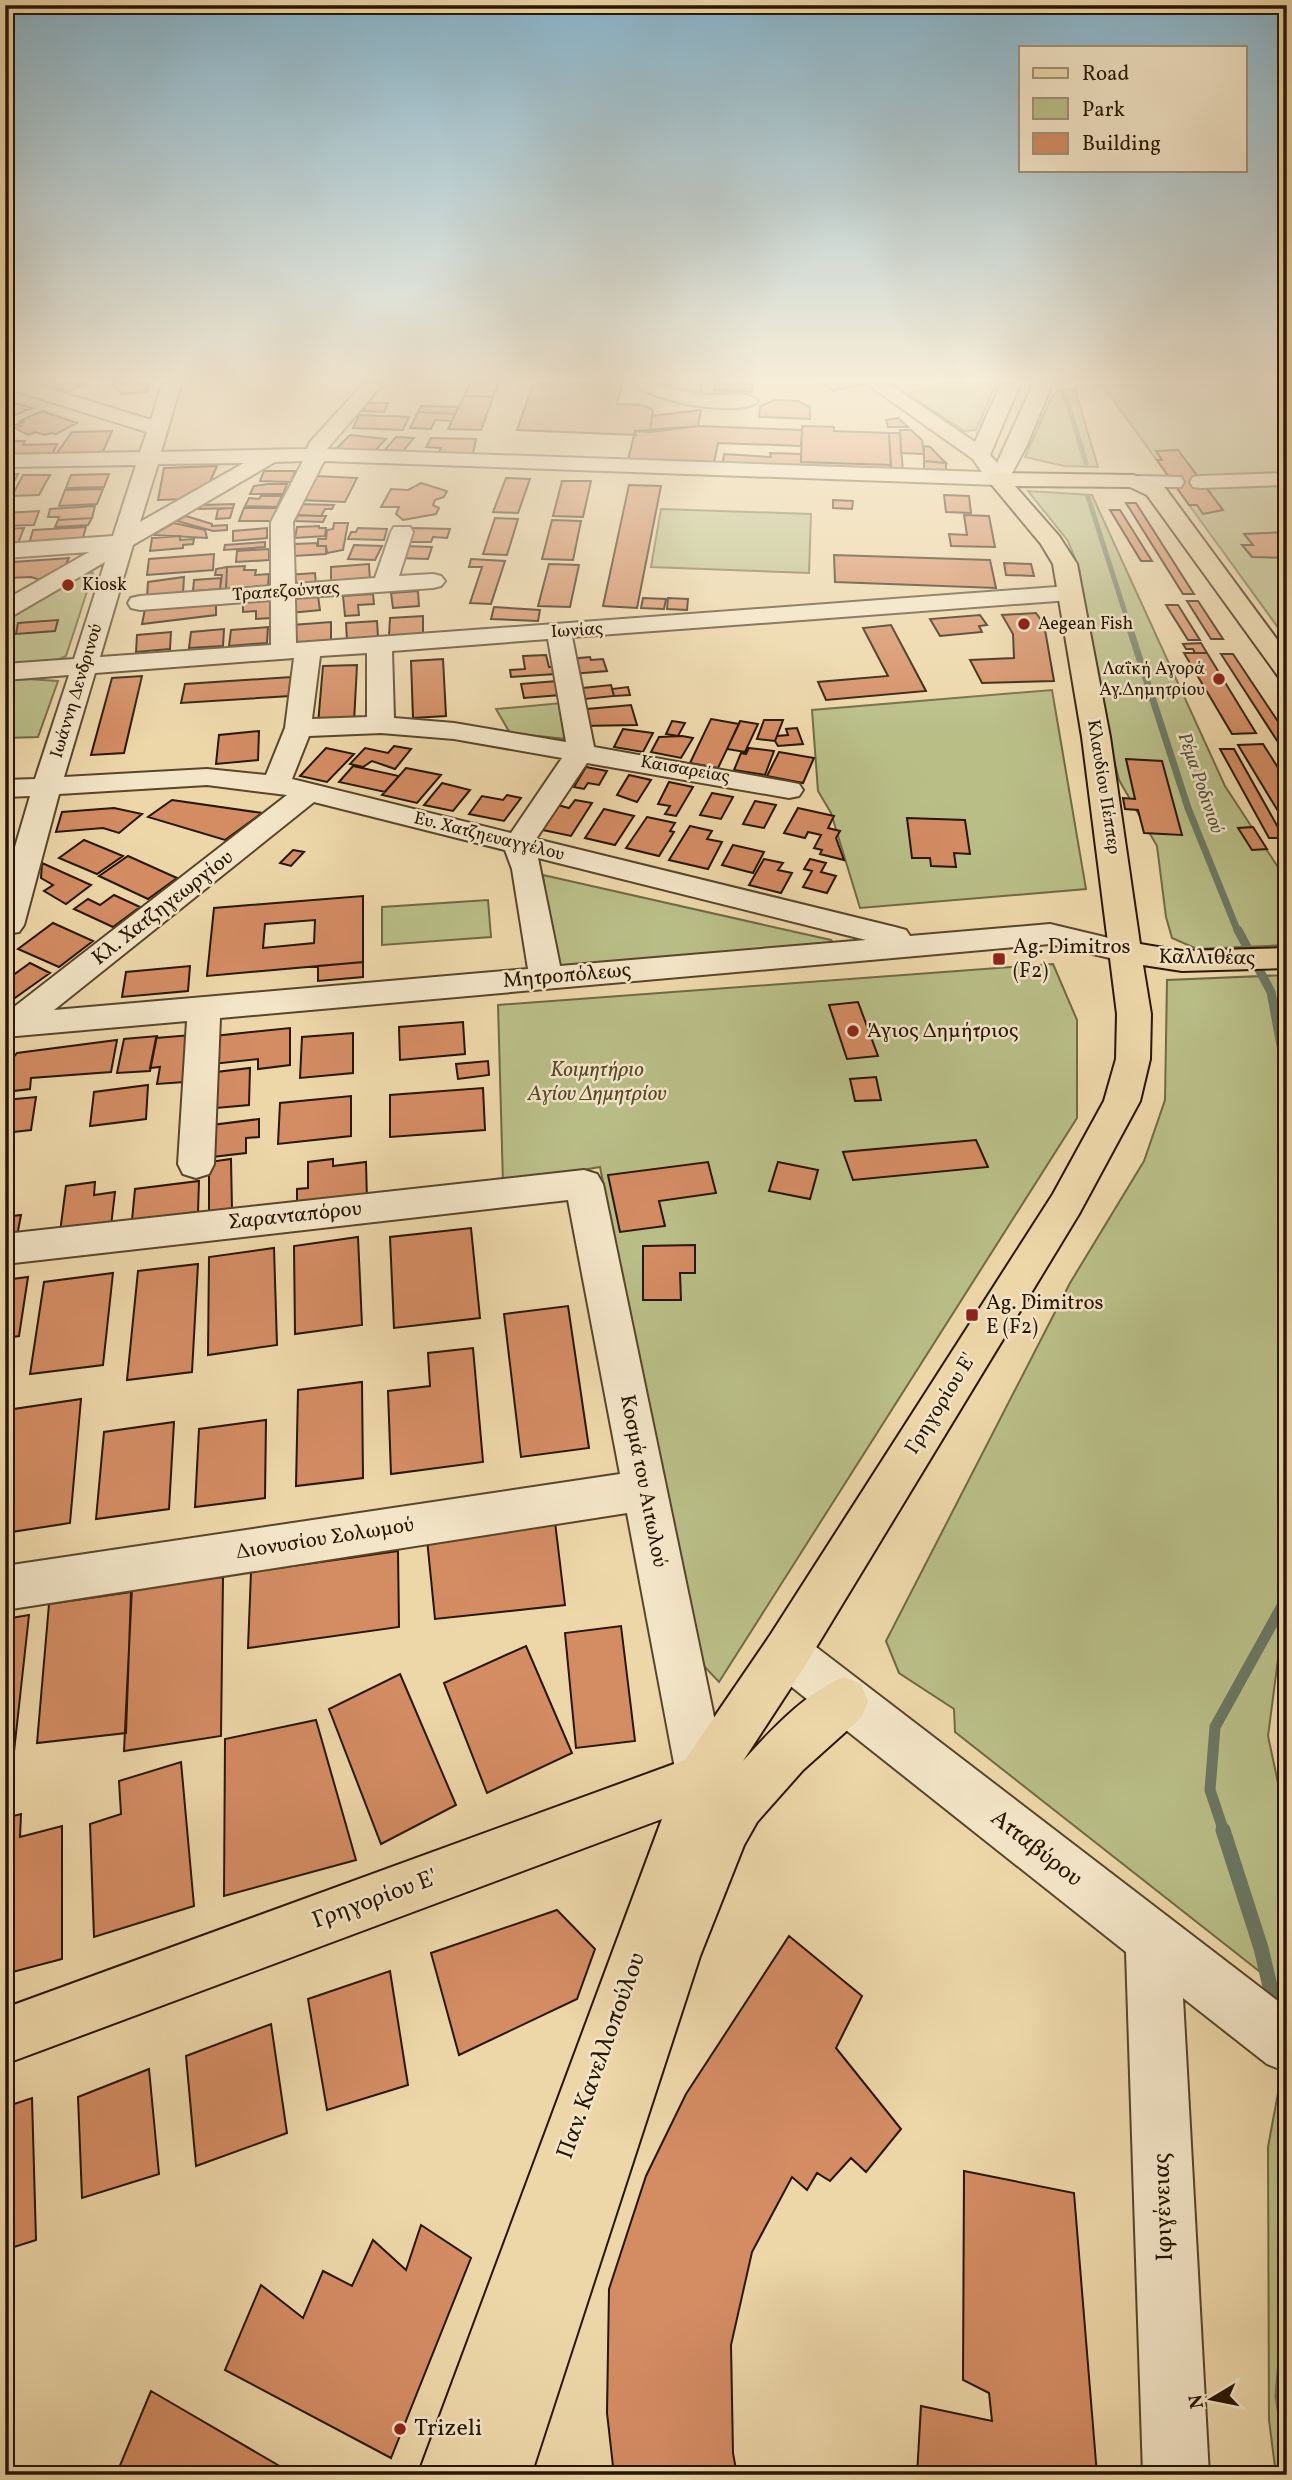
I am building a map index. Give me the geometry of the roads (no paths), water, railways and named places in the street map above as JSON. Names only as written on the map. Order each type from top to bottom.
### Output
[{"type":"main road","name":"Κλαυδίου Πέππερ","points":[[1015,500],[1059,552],[1065,564],[1096,737],[1127,952]]},
{"type":"main road","points":[[1165,500],[1287,671]]},
{"type":"main road","name":"Καλλιθέας","points":[[1127,952],[1182,961],[1287,958]]},
{"type":"main road","name":"Γρηγορίου Ε'","points":[[786,1653],[1066,1204],[1122,1101],[1133,1059],[1134,1014],[1127,952]]},
{"type":"main road","name":"Παν. Κανελλοπούλου","points":[[451,2475],[720,1792],[786,1653]]},
{"type":"main road","name":"Παν. Κανελλοπούλου","points":[[720,1792],[785,1752],[844,1701]]},
{"type":"main road","name":"Γρηγορίου Ε'","points":[[5,2036],[720,1792]]},
{"type":"main road","name":"Παν. Κανελλοπούλου","points":[[498,2475],[673,1956],[711,1861],[720,1792]]},
{"type":"street","name":"Ιωάννη Δενδρινού","points":[[8,925],[47,786],[136,500]]},
{"type":"street","points":[[5,610],[197,500]]},
{"type":"street","points":[[276,784],[298,728],[296,648],[284,592],[282,522],[294,500]]},
{"type":"street","points":[[385,584],[402,532]]},
{"type":"street","points":[[5,551],[123,543]]},
{"type":"street","name":"Τραπεζούντας","points":[[140,603],[433,581]]},
{"type":"street","name":"Ιωνίας","points":[[5,672],[296,648],[559,633],[1070,593]]},
{"type":"street","points":[[546,978],[527,869],[518,844],[581,751],[559,633]]},
{"type":"street","points":[[379,644],[381,725]]},
{"type":"street","name":"Καισαρείας","points":[[298,728],[381,725],[454,731],[581,751],[789,790]]},
{"type":"street","name":"Ευ. Χατζηευαγγέλου","points":[[5,789],[207,777],[276,784],[925,944]]},
{"type":"street","name":"Κλ. Χατζηγεωργίου","points":[[9,1028],[309,792]]},
{"type":"street","name":"Μητροπόλεως","points":[[9,1028],[204,1008],[1050,934],[1127,952]]},
{"type":"street","points":[[196,1164],[204,1008]]},
{"type":"street","name":"Σαρανταπόρου","points":[[5,1249],[584,1184]]},
{"type":"street","name":"Κοσμά του Αιτωλού","points":[[584,1184],[645,1490],[720,1792]]},
{"type":"street","name":"Διονυσίου Σολωμού","points":[[5,1588],[645,1490]]},
{"type":"street","name":"Ατταβύρου","points":[[786,1653],[844,1701],[1266,2028]]},
{"type":"street","name":"Ιφιγένειας","points":[[1153,1940],[1176,2475]]},
{"type":"waterway","name":"Ρέμα Ροδινιού","points":[[1089,500],[1129,625]]},
{"type":"waterway","name":"Ρέμα Ροδινιού","points":[[1128,623],[1188,808],[1238,932]]},
{"type":"waterway","name":"Ρέμα Ροδινιού","points":[[1238,930],[1271,992],[1287,1077]]},
{"type":"waterway","name":"Ρέμα Ροδινιού","points":[[1224,1832],[1210,1790],[1215,1727],[1287,1597]]},
{"type":"waterway","name":"Ρέμα Ροδινιού","points":[[1223,1830],[1261,1948],[1275,2008]]},
{"type":"waterway","name":"Ρέμα Ροδινιού","points":[[1287,2338],[1282,2396],[1287,2427]]},
{"type":"place","name":"Kiosk","points":[[68,585]]},
{"type":"place","name":"Aegean Fish","points":[[1024,624]]},
{"type":"place","name":"Λαΐκή Αγορά Αγ.Δημητρίου","points":[[1219,679]]},
{"type":"place","name":"Ag. Dimitros (F2)","points":[[999,959]]},
{"type":"place","name":"Άγιος Δημήτριος","points":[[853,1031]]},
{"type":"place","name":"Ag. Dimitros E (F2)","points":[[972,1315]]},
{"type":"place","name":"Trizeli","points":[[400,2429]]},
{"type":"park label","name":"Κοιμητήριο Αγίου Δημητρίου","points":[[597,1082]]}]
